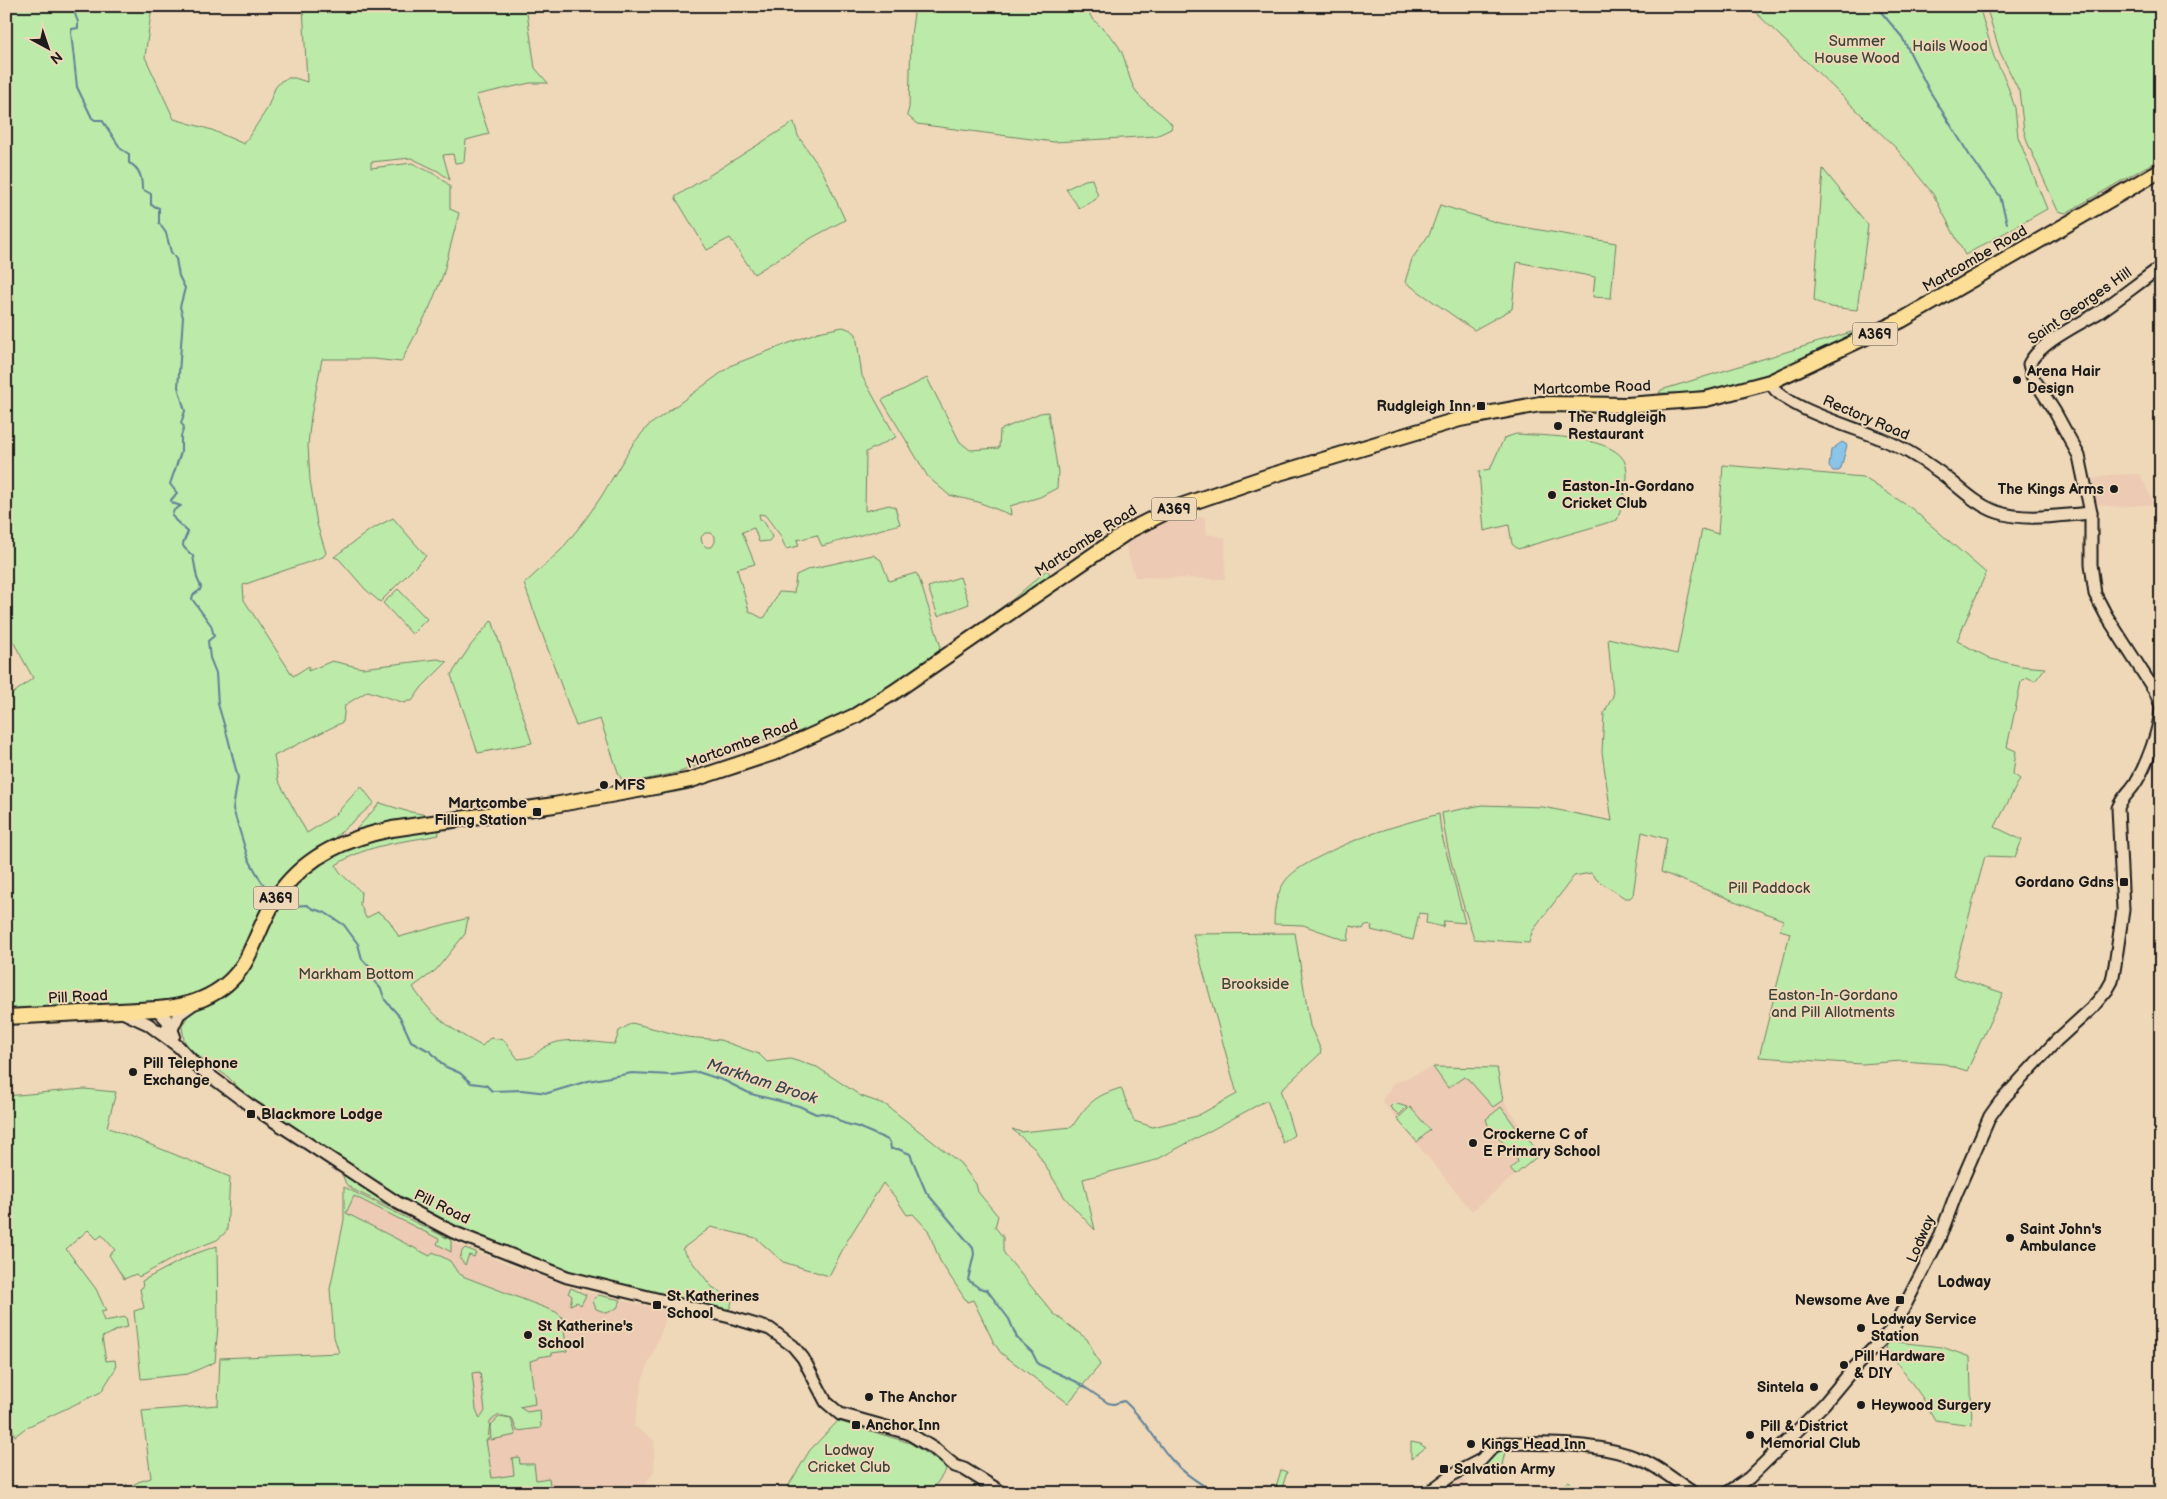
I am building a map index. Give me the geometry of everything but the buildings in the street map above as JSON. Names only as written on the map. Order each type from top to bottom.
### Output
[{"type":"main road","name":"Martcombe Road","points":[[120,1011],[153,1010],[193,1004],[214,994],[242,967],[270,909],[294,876],[318,856],[340,844],[368,834],[691,780],[773,753],[855,716],[933,667],[1060,576],[1130,530],[1172,510],[1266,477],[1460,419],[1540,404],[1627,405],[1706,399],[1770,382],[1904,320],[2161,170]]},
{"type":"main road","name":"Pill Road","points":[[6,1017],[120,1011]]},
{"type":"street","name":"Saint Georges Hill","points":[[2091,513],[2078,456],[2055,412],[2032,376],[2029,364],[2032,358],[2050,343],[2102,309],[2161,266]]},
{"type":"street","name":"Rectory Road","points":[[1770,382],[1772,388],[1790,402],[1902,448],[1938,471],[1976,502],[1996,512],[2018,518],[2091,513]]},
{"type":"street","points":[[2091,513],[2091,564],[2095,594],[2106,615],[2156,693],[2161,707]]},
{"type":"street","name":"Lodway","points":[[1730,1492],[1748,1478],[1793,1435],[1824,1404],[1854,1368],[1890,1333],[1901,1316],[1936,1245],[1990,1116],[2000,1102],[2056,1041],[2100,998],[2112,981],[2123,910],[2118,808],[2120,800],[2133,786],[2139,775],[2159,722],[2161,707]]},
{"type":"street","points":[[159,1032],[172,1029],[180,1014],[193,1004]]},
{"type":"street","points":[[148,1024],[153,1010]]},
{"type":"street","name":"Pill Road","points":[[153,1010],[172,1029],[179,1047]]},
{"type":"street","name":"Pill Road","points":[[120,1011],[148,1024],[179,1047],[197,1066],[222,1085],[287,1132],[381,1194],[452,1232],[567,1277],[730,1317],[770,1329],[783,1338],[802,1358],[826,1402],[840,1414],[908,1433],[936,1450],[955,1466],[964,1469],[1003,1493]]},
{"type":"street","points":[[1428,1493],[1452,1475],[1481,1460],[1494,1446],[1504,1443],[1601,1447],[1618,1451],[1658,1468],[1694,1493]]},
{"type":"shaded area","points":[[2140,474],[2154,504],[2119,507],[2096,504],[2092,499],[2088,481],[2109,475]]},
{"type":"shaded area","points":[[1195,508],[1194,518],[1205,517],[1207,534],[1225,538],[1225,579],[1135,577],[1124,540],[1179,513]]},
{"type":"shaded area","name":"Crockerne C of E Primary School","points":[[1433,1067],[1497,1068],[1501,1097],[1539,1155],[1472,1211],[1382,1101],[1393,1084]]},
{"type":"shaded area","name":"St Katherine's School","points":[[344,1187],[465,1248],[580,1291],[669,1311],[643,1378],[634,1426],[654,1440],[654,1472],[643,1487],[656,1493],[476,1493],[480,1419],[476,1409],[330,1289],[344,1220]]},
{"type":"shaded area","points":[[1462,1479],[1467,1484],[1466,1493],[1441,1493]]},
{"type":"green space","points":[[6,6],[152,6],[145,57],[174,119],[212,130],[244,144],[267,109],[275,88],[281,81],[295,78],[307,82],[303,6],[526,6],[535,68],[548,83],[530,83],[476,95],[489,134],[466,140],[464,162],[455,163],[453,154],[443,155],[450,180],[438,171],[411,158],[371,162],[371,168],[412,163],[438,176],[450,186],[450,209],[459,213],[443,275],[429,309],[401,362],[374,359],[322,359],[311,416],[308,445],[310,480],[317,524],[326,553],[323,557],[243,585],[244,600],[293,676],[309,666],[308,671],[332,661],[362,668],[438,659],[447,662],[422,687],[412,701],[405,703],[368,691],[345,705],[343,722],[274,756],[278,780],[307,833],[335,815],[361,786],[374,803],[332,840],[314,852],[273,892],[263,906],[245,950],[240,949],[236,964],[219,982],[188,996],[169,1000],[6,1009],[6,699],[33,678],[8,632],[6,633]]},
{"type":"green space","points":[[915,6],[1085,6],[1092,18],[1119,47],[1134,89],[1169,121],[1172,125],[1171,129],[1156,136],[1054,142],[917,124],[907,115],[909,108],[911,35]]},
{"type":"green space","points":[[1749,6],[1979,6],[1994,57],[2006,81],[2015,108],[2018,137],[2047,209],[1965,255],[1933,194],[1896,148]]},
{"type":"green space","points":[[1986,6],[2161,6],[2161,158],[2066,213],[2058,211],[2028,144],[2024,131],[2019,91],[2000,52]]},
{"type":"green space","points":[[794,122],[798,136],[823,172],[845,220],[813,237],[754,274],[730,238],[707,250],[675,197]]},
{"type":"green space","points":[[1823,169],[1868,225],[1857,310],[1831,307],[1814,301]]},
{"type":"green space","points":[[1092,179],[1098,196],[1095,200],[1079,208],[1066,189],[1085,180]]},
{"type":"green space","points":[[1440,205],[1499,223],[1616,243],[1611,298],[1593,297],[1595,277],[1517,262],[1512,309],[1474,330],[1405,282],[1412,259],[1430,233]]},
{"type":"green space","points":[[843,327],[856,334],[862,376],[896,437],[866,452],[865,511],[889,505],[895,507],[900,524],[822,546],[817,535],[797,540],[799,546],[786,549],[780,535],[765,515],[759,514],[760,519],[764,521],[772,537],[769,541],[759,542],[754,528],[742,532],[755,564],[737,569],[749,611],[762,618],[765,617],[779,592],[794,593],[796,575],[809,569],[873,555],[881,560],[889,581],[916,573],[940,644],[939,655],[850,711],[811,729],[794,735],[769,738],[680,772],[625,784],[619,775],[600,719],[576,726],[524,584],[561,550],[585,520],[633,444],[648,426],[732,365],[818,332]],"holes":[[[705,533],[711,533],[715,536],[715,542],[712,547],[706,547],[702,543],[701,537]]]},
{"type":"green space","points":[[1858,330],[1849,340],[1756,378],[1708,390],[1684,393],[1659,393],[1661,390]]},
{"type":"green space","points":[[927,378],[960,442],[970,450],[999,448],[1000,430],[1040,413],[1048,412],[1058,472],[1057,488],[1040,497],[1010,506],[1011,515],[978,502],[949,495],[928,477],[882,400]]},
{"type":"green space","name":"Easton-In-Gordano Cricket Club","points":[[1516,434],[1578,439],[1609,448],[1620,455],[1626,465],[1627,477],[1617,520],[1518,549],[1512,544],[1509,525],[1484,531],[1479,471],[1490,469],[1504,438]]},
{"type":"green space","points":[[1723,465],[1863,477],[1911,508],[1986,573],[1957,641],[1991,659],[2021,666],[2045,668],[2035,681],[2026,677],[2021,682],[2007,747],[2016,751],[2013,774],[2020,779],[1995,827],[2022,840],[2015,857],[1985,856],[1953,976],[2003,993],[1967,1071],[1945,1064],[1902,1061],[1862,1064],[1759,1057],[1790,933],[1780,930],[1783,920],[1661,872],[1667,839],[1642,832],[1633,895],[1630,898],[1625,898],[1597,880],[1591,873],[1574,876],[1532,932],[1529,943],[1474,939],[1451,861],[1442,813],[1482,805],[1543,807],[1612,821],[1602,752],[1604,713],[1613,696],[1608,638],[1677,654],[1702,529],[1718,534]]},
{"type":"green space","points":[[393,518],[426,556],[380,602],[365,589],[339,559],[334,557],[370,530]]},
{"type":"green space","points":[[1047,570],[1050,574],[1048,577],[955,644],[949,645],[1013,599]]},
{"type":"green space","points":[[960,577],[969,604],[938,616],[928,587]]},
{"type":"green space","points":[[398,589],[427,619],[412,634],[383,603]]},
{"type":"green space","points":[[492,620],[532,743],[478,753],[451,675],[471,645]]},
{"type":"green space","points":[[690,786],[690,789],[676,792],[446,830],[445,824]]},
{"type":"green space","points":[[380,803],[427,815],[428,817],[350,836]]},
{"type":"green space","points":[[1439,814],[1441,832],[1465,923],[1444,921],[1443,927],[1426,923],[1427,914],[1419,913],[1413,940],[1371,930],[1372,926],[1365,925],[1363,929],[1350,926],[1348,941],[1303,925],[1274,924],[1275,907],[1280,890],[1289,877],[1300,868],[1317,858],[1362,838],[1392,827]]},
{"type":"green space","name":"Markham Bottom","points":[[438,825],[439,835],[373,848],[360,852],[336,865],[344,876],[361,892],[360,904],[366,918],[378,912],[389,920],[399,937],[468,918],[465,934],[436,970],[413,987],[435,1014],[452,1028],[482,1046],[490,1038],[504,1040],[518,1059],[533,1056],[556,1042],[582,1041],[615,1044],[619,1031],[632,1023],[687,1037],[720,1040],[759,1054],[767,1062],[790,1059],[817,1067],[861,1096],[886,1105],[960,1163],[976,1184],[978,1192],[998,1216],[995,1227],[1003,1237],[1003,1251],[1006,1256],[1054,1314],[1087,1339],[1100,1365],[1068,1403],[1001,1353],[994,1343],[973,1300],[967,1302],[940,1261],[928,1230],[913,1214],[907,1215],[883,1183],[847,1241],[829,1276],[783,1262],[756,1238],[711,1227],[682,1249],[712,1287],[731,1298],[730,1308],[725,1311],[580,1275],[500,1245],[433,1215],[348,1166],[243,1092],[228,1077],[190,1050],[184,1040],[182,1026],[189,1014],[227,992],[265,933],[280,903],[313,867],[348,845]]},
{"type":"green space","name":"Brookside","points":[[1295,933],[1310,1026],[1321,1050],[1320,1054],[1281,1092],[1294,1135],[1283,1143],[1267,1100],[1156,1160],[1083,1179],[1095,1230],[1065,1198],[1035,1149],[1012,1129],[1021,1132],[1072,1127],[1082,1112],[1092,1102],[1104,1094],[1121,1088],[1134,1121],[1153,1127],[1197,1116],[1237,1094],[1193,934]]},
{"type":"green space","points":[[1433,1067],[1497,1068],[1503,1100],[1493,1107],[1464,1077],[1448,1088]]},
{"type":"green space","points":[[84,1089],[116,1092],[107,1127],[230,1177],[227,1231],[217,1240],[181,1254],[139,1277],[136,1274],[124,1279],[109,1255],[115,1250],[102,1235],[97,1239],[88,1230],[66,1249],[96,1289],[106,1311],[101,1312],[104,1321],[126,1317],[128,1327],[102,1337],[106,1361],[115,1360],[116,1368],[101,1392],[27,1427],[15,1436],[9,1418],[6,1419],[6,1096]]},
{"type":"green space","points":[[1394,1103],[1407,1107],[1399,1115],[1390,1107]]},
{"type":"green space","points":[[1410,1107],[1430,1130],[1417,1142],[1397,1119]]},
{"type":"green space","points":[[1501,1107],[1520,1133],[1523,1130],[1539,1155],[1515,1175],[1510,1169],[1518,1162],[1517,1159],[1488,1125],[1486,1119]]},
{"type":"green space","points":[[342,1174],[447,1231],[450,1237],[352,1189],[346,1184]]},
{"type":"green space","points":[[344,1187],[451,1240],[451,1252],[437,1244],[439,1239],[354,1196],[346,1213],[430,1256],[433,1252],[450,1261],[458,1273],[465,1277],[556,1312],[562,1317],[567,1351],[552,1353],[552,1355],[530,1361],[535,1404],[519,1407],[527,1412],[540,1410],[541,1428],[517,1431],[512,1418],[499,1415],[490,1421],[488,1440],[486,1440],[492,1478],[514,1475],[512,1458],[519,1457],[520,1464],[534,1464],[536,1480],[549,1478],[551,1493],[126,1493],[126,1484],[130,1487],[151,1478],[142,1411],[218,1405],[220,1358],[339,1353],[334,1337],[330,1289],[344,1220]],"holes":[[[480,1372],[485,1411],[480,1419],[476,1409],[472,1373]]]},
{"type":"green space","points":[[217,1246],[218,1325],[215,1362],[188,1374],[141,1379],[134,1311],[144,1308],[140,1289],[143,1287],[142,1281],[191,1255]]},
{"type":"green space","points":[[465,1248],[476,1252],[474,1257],[469,1255],[465,1265],[460,1259]]},
{"type":"green space","points":[[571,1288],[586,1295],[581,1305],[577,1302],[570,1305],[572,1296],[568,1293]]},
{"type":"green space","points":[[598,1295],[621,1300],[617,1308],[607,1313],[596,1309],[593,1301]]},
{"type":"green space","points":[[1894,1338],[1897,1342],[1942,1347],[1970,1357],[1972,1425],[1935,1420],[1922,1397],[1886,1348],[1888,1341]]},
{"type":"green space","points":[[499,1417],[511,1419],[516,1435],[491,1440],[490,1426]]},
{"type":"green space","name":"Lodway Cricket Club","points":[[838,1421],[910,1443],[944,1465],[946,1470],[930,1493],[784,1493],[810,1450]]},
{"type":"green space","points":[[1411,1442],[1421,1444],[1425,1448],[1411,1459]]},
{"type":"green space","points":[[1506,1447],[1501,1470],[1482,1467],[1496,1452]]},
{"type":"green space","points":[[1281,1470],[1287,1472],[1282,1488],[1277,1491],[1275,1490]]},
{"type":"green space","points":[[1569,1481],[1574,1486],[1567,1493],[1555,1493]]},
{"type":"water","points":[[1842,442],[1847,445],[1841,468],[1839,471],[1833,471],[1829,467],[1831,450]]},
{"type":"waterway","name":"Markham Brook","points":[[81,6],[75,14],[78,28],[72,29],[71,32],[77,87],[92,118],[102,120],[121,149],[129,154],[129,163],[140,174],[142,189],[151,194],[151,205],[159,208],[159,223],[166,233],[171,252],[176,259],[179,276],[185,288],[180,307],[183,317],[178,387],[185,411],[181,423],[184,427],[181,436],[181,452],[170,484],[177,493],[171,500],[172,503],[181,506],[174,510],[172,515],[188,532],[183,546],[193,556],[197,578],[201,587],[193,595],[192,599],[211,625],[214,636],[208,641],[210,658],[216,673],[218,704],[238,778],[233,809],[248,858],[271,894]]},
{"type":"waterway","points":[[1876,6],[1902,37],[1929,90],[1970,156],[2000,196],[2007,223]]},
{"type":"waterway","name":"Markham Brook","points":[[281,901],[293,906],[307,905],[324,912],[344,925],[358,944],[362,959],[374,972],[374,981],[381,989],[385,1000],[400,1017],[411,1041],[431,1052],[444,1066],[460,1073],[471,1083],[486,1085],[492,1091],[521,1090],[548,1093],[588,1081],[632,1073],[671,1075],[698,1072],[725,1081],[751,1094],[799,1106],[816,1114],[822,1113],[833,1116],[843,1123],[886,1139],[890,1142],[891,1149],[898,1149],[910,1154],[926,1192],[973,1248],[974,1254],[968,1280],[979,1288],[987,1290],[1009,1319],[1017,1338],[1032,1352],[1038,1364],[1077,1382],[1108,1403],[1114,1404],[1124,1401],[1137,1414],[1175,1463],[1216,1493]]},
{"type":"place","name":"Arena Hair Design","points":[[2017,380]]},
{"type":"place","name":"Rudgleigh Inn","points":[[1481,406]]},
{"type":"place","name":"The Rudgleigh Restaurant","points":[[1558,426]]},
{"type":"place","name":"The Kings Arms","points":[[2114,489]]},
{"type":"place","name":"Easton-In-Gordano Cricket Club","points":[[1552,495]]},
{"type":"place","name":"MFS","points":[[604,785]]},
{"type":"place","name":"Martcombe Filling Station","points":[[537,812]]},
{"type":"place","name":"Gordano Gdns","points":[[2124,882]]},
{"type":"place","name":"Pill Telephone Exchange","points":[[133,1072]]},
{"type":"place","name":"Blackmore Lodge","points":[[251,1114]]},
{"type":"place","name":"Crockerne C of E Primary School","points":[[1473,1143]]},
{"type":"place","name":"Saint John's Ambulance","points":[[2010,1238]]},
{"type":"place","name":"Newsome Ave","points":[[1900,1300]]},
{"type":"place","name":"St Katherines School","points":[[657,1305]]},
{"type":"place","name":"Lodway Service Station","points":[[1861,1328]]},
{"type":"place","name":"St Katherine's School","points":[[528,1335]]},
{"type":"place","name":"Pill Hardware & DIY","points":[[1844,1365]]},
{"type":"place","name":"Sintela","points":[[1814,1387]]},
{"type":"place","name":"The Anchor","points":[[869,1397]]},
{"type":"place","name":"Heywood Surgery","points":[[1861,1405]]},
{"type":"place","name":"Anchor Inn","points":[[856,1425]]},
{"type":"place","name":"Pill & District Memorial Club","points":[[1750,1435]]},
{"type":"place","name":"Kings Head Inn","points":[[1471,1444]]},
{"type":"place","name":"Salvation Army","points":[[1444,1469]]},
{"type":"district","name":"Lodway","points":[[1964,1282]]},
{"type":"park label","name":"Hails Wood","points":[[1950,46]]},
{"type":"park label","name":"Summer House Wood","points":[[1857,50]]},
{"type":"park label","name":"Pill Paddock","points":[[1769,888]]},
{"type":"park label","name":"Easton-In-Gordano and Pill Allotments","points":[[1833,1004]]}]
